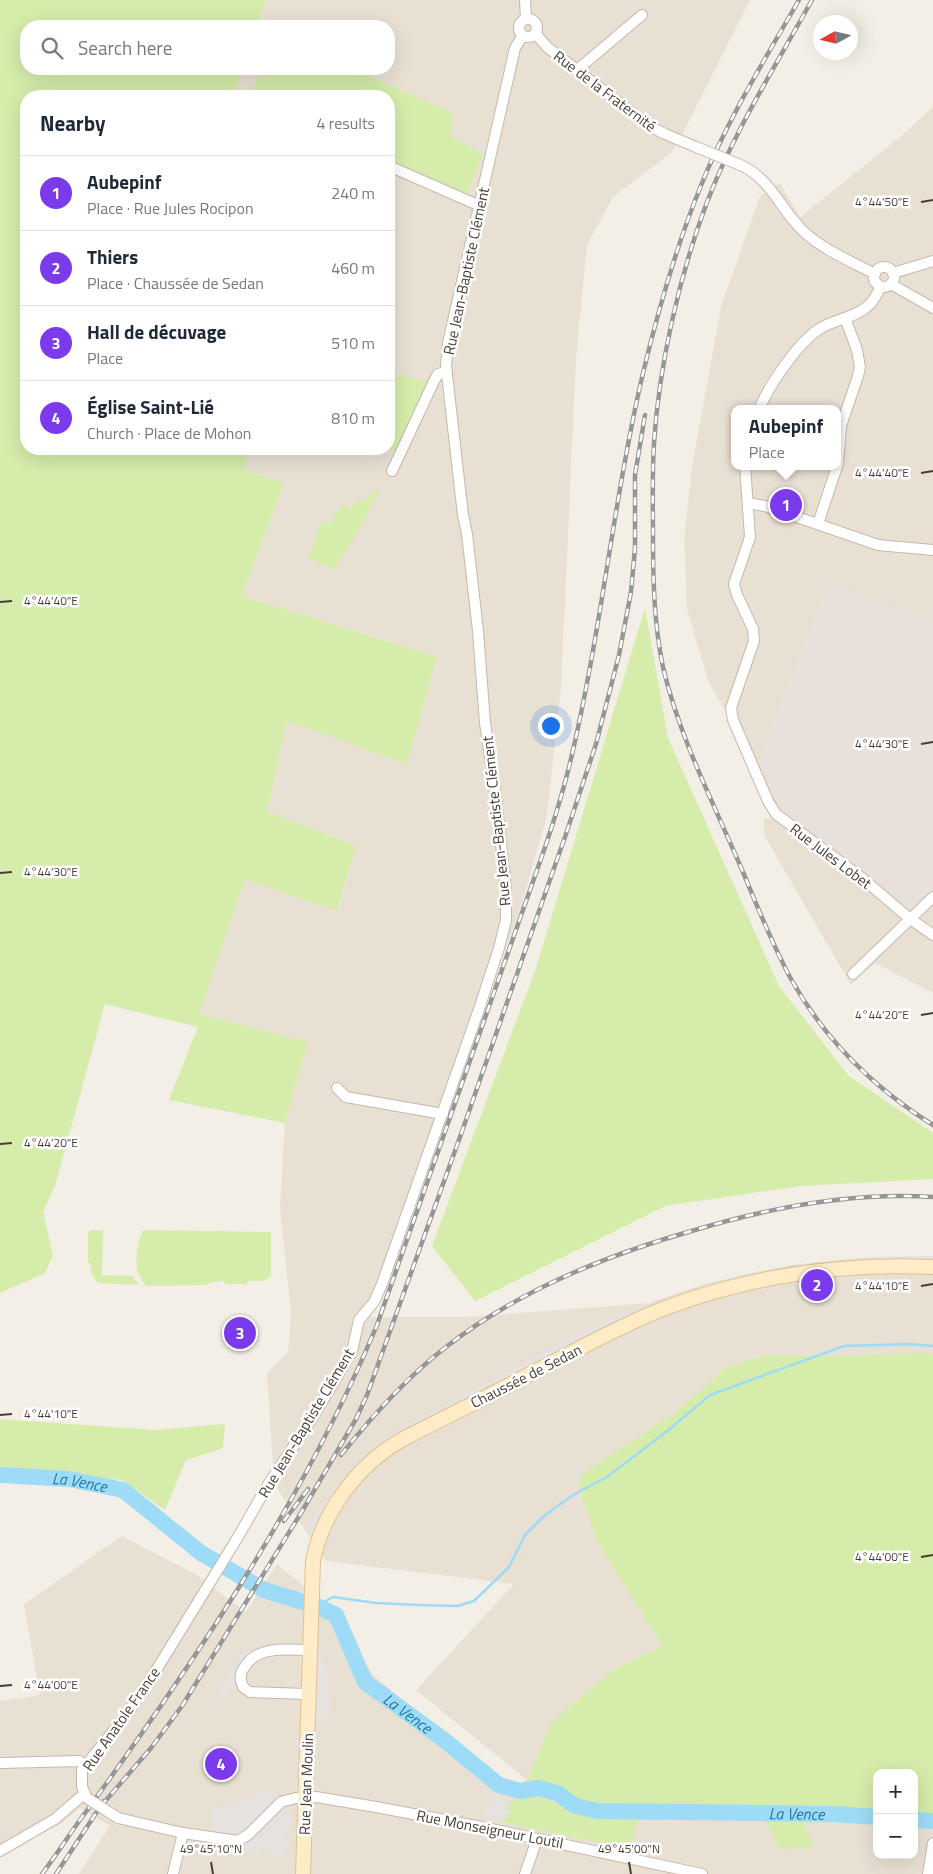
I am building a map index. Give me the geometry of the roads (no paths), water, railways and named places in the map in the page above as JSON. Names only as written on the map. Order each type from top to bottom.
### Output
[{"type":"main road","name":"Chaussée de Sedan","points":[[308,1694],[313,1561],[318,1541],[337,1502],[352,1483],[374,1459],[403,1439],[593,1341],[685,1301],[767,1279],[828,1270],[896,1266],[933,1267]]},
{"type":"main road","name":"Rue Jean Moulin","points":[[303,1874],[308,1694]]},
{"type":"street","points":[[525,0],[526,19],[520,25],[520,30],[523,35],[528,36],[535,33],[536,24],[532,20],[526,19]]},
{"type":"street","points":[[577,70],[642,15]]},
{"type":"street","name":"Rue de la Fraternité","points":[[535,33],[547,47],[650,126],[754,172],[806,234],[875,274]]},
{"type":"street","name":"Rue Jean-Baptiste Clément","points":[[227,1555],[269,1483],[315,1414],[352,1351],[359,1320],[374,1302],[382,1284],[500,948],[505,926],[507,908],[496,797],[485,723],[478,631],[467,534],[462,515],[447,372],[448,342],[515,48],[523,35]]},
{"type":"street","points":[[395,169],[480,206]]},
{"type":"street","points":[[893,273],[933,261]]},
{"type":"street","points":[[761,405],[774,380],[809,336],[822,327],[868,307],[886,286],[894,279],[893,273],[888,268],[882,268],[875,274],[876,283],[886,286],[933,308]]},
{"type":"street","points":[[841,426],[860,367],[857,350],[845,318]]},
{"type":"street","points":[[392,471],[434,381],[438,374],[447,372]]},
{"type":"street","name":"Rue Jules Lobet","points":[[745,470],[750,537],[734,584],[737,595],[753,629],[754,641],[731,708],[733,720],[769,803],[776,814],[862,878],[909,918],[933,935]]},
{"type":"street","points":[[818,524],[836,470]]},
{"type":"street","points":[[748,503],[765,506],[878,545],[933,550]]},
{"type":"street","points":[[853,974],[909,918],[933,897]]},
{"type":"street","points":[[337,1088],[346,1097],[442,1114]]},
{"type":"street","name":"Rue Anatole France","points":[[85,1796],[81,1779],[82,1770],[130,1710],[227,1555]]},
{"type":"street","points":[[308,1694],[250,1692],[243,1688],[240,1674],[247,1663],[260,1652],[271,1650],[310,1650]]},
{"type":"street","points":[[0,1763],[79,1761],[85,1765]]},
{"type":"street","points":[[0,1851],[55,1819],[85,1796],[118,1818],[183,1833],[173,1874]]},
{"type":"street","name":"Rue Monseigneur Loutil","points":[[183,1833],[238,1841],[249,1834],[280,1802],[306,1797],[376,1807],[702,1874]]},
{"type":"street","points":[[525,1874],[537,1839]]},
{"type":"street","points":[[928,1874],[933,1843]]},
{"type":"waterway","points":[[317,1606],[333,1597],[376,1603],[419,1605],[458,1606],[474,1601],[509,1567],[525,1535],[544,1516],[573,1495],[607,1477],[666,1432],[710,1395],[844,1346],[909,1344],[933,1346]]},
{"type":"waterway","name":"La Vence","points":[[0,1475],[69,1479],[123,1490],[201,1553],[264,1590],[317,1606],[336,1615],[365,1682],[444,1740],[499,1785],[520,1791],[538,1788],[557,1793],[575,1806],[598,1811],[833,1814],[873,1817]]},
{"type":"waterway","name":"La Vence","points":[[918,1820],[933,1821]]},
{"type":"railway","points":[[42,1874],[169,1694],[246,1575],[283,1514],[317,1452],[377,1325],[541,859],[563,791],[581,714],[623,470],[643,373],[675,256],[710,163],[746,92],[799,0]]},
{"type":"railway","points":[[812,0],[755,101],[717,178],[696,233],[679,292],[660,383],[654,443],[653,552],[656,618],[663,667],[687,743],[770,937],[791,979],[819,1022],[853,1061],[871,1079],[911,1111],[933,1125]]},
{"type":"railway","points":[[101,1806],[151,1748],[182,1706],[301,1513],[356,1419],[367,1395],[460,1137],[596,744],[619,655],[631,592],[635,548],[635,475],[645,415]]},
{"type":"railway","points":[[341,1455],[365,1426],[417,1371],[446,1347],[503,1308],[565,1276],[662,1240],[753,1214],[842,1199],[903,1196],[933,1197]]},
{"type":"railway","points":[[284,1521],[308,1489]]},
{"type":"railway","points":[[56,1874],[104,1801]]},
{"type":"place","name":"Aubepinf","points":[[786,505]]},
{"type":"place","name":"Thiers","points":[[817,1285]]},
{"type":"place","name":"Hall de décuvage","points":[[240,1333]]},
{"type":"place","name":"Église Saint-Lié","points":[[221,1764]]}]
